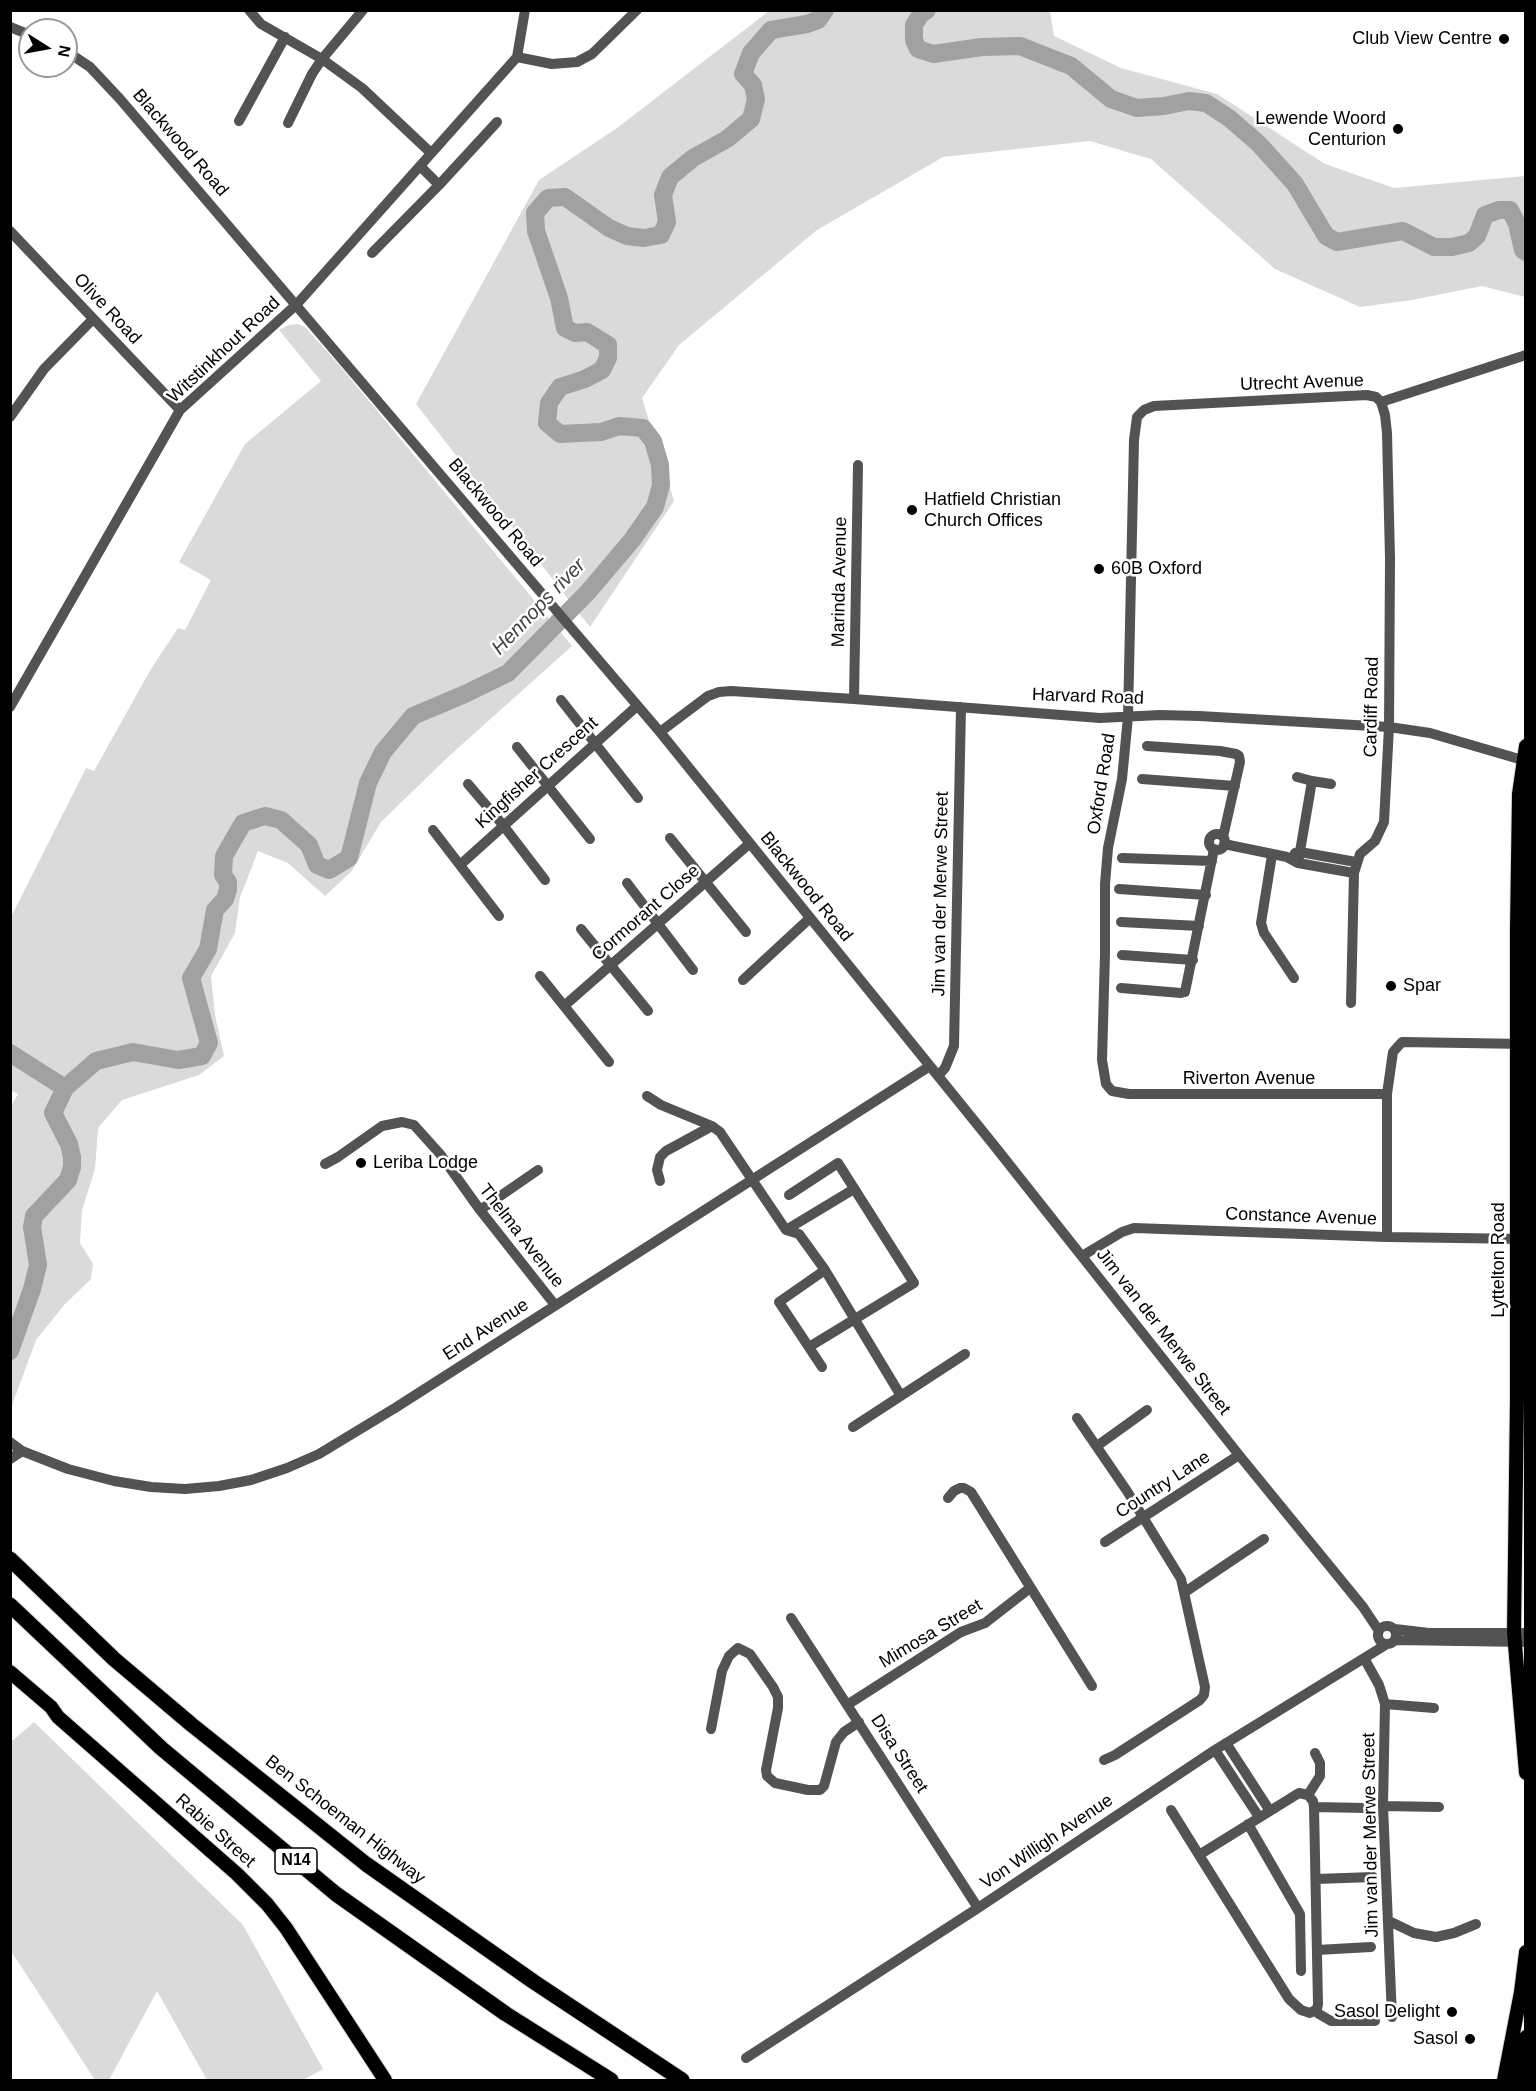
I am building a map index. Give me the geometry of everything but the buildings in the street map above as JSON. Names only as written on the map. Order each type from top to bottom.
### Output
[{"type":"highway","name":"Ben Schoeman Highway","points":[[10,1559],[114,1659],[192,1725],[366,1864],[534,1982],[682,2080]]},
{"type":"highway","name":"N14","points":[[10,1605],[161,1748],[336,1894],[506,2014],[611,2080]]},
{"type":"main road","name":"Lyttelton Road","points":[[1525,756],[1520,794],[1520,1637],[1526,1773]]},
{"type":"main road","name":"Rabie Street","points":[[10,1671],[51,1707],[58,1717]]},
{"type":"main road","name":"Rabie Street","points":[[10,1682],[58,1717],[237,1874],[267,1904],[286,1928],[385,2080]]},
{"type":"main road","points":[[1504,2080],[1521,1992],[1526,1952]]},
{"type":"main road","points":[[1517,2080],[1526,2037]]},
{"type":"street","points":[[249,10],[261,24],[322,59],[362,88],[431,153]]},
{"type":"street","points":[[288,123],[312,74],[363,10]]},
{"type":"street","points":[[525,10],[517,57],[552,64],[577,62],[592,54],[637,10]]},
{"type":"street","points":[[239,121],[285,37]]},
{"type":"street","name":"Witstinkhout Road","points":[[10,707],[180,410],[297,304],[517,57]]},
{"type":"street","name":"Blackwood Road","points":[[78,59],[90,67],[120,99],[660,732],[930,1066]]},
{"type":"street","points":[[372,253],[497,122]]},
{"type":"street","points":[[420,166],[439,185]]},
{"type":"street","name":"Olive Road","points":[[10,231],[180,410]]},
{"type":"street","points":[[10,417],[44,369],[93,319]]},
{"type":"street","name":"Utrecht Avenue","points":[[1144,410],[1154,406],[1367,396],[1376,397],[1381,402],[1526,355]]},
{"type":"street","name":"Cardiff Road","points":[[1351,1003],[1354,873],[1360,855],[1380,833],[1384,822],[1389,727],[1388,467],[1386,415],[1381,402]]},
{"type":"street","name":"Oxford Road","points":[[1112,1091],[1106,1084],[1102,1060],[1105,884],[1108,848],[1122,779],[1128,717],[1134,440],[1137,417],[1144,410]]},
{"type":"street","name":"Marinda Avenue","points":[[854,699],[858,465]]},
{"type":"street","name":"Harvard Road","points":[[660,732],[700,701],[719,692],[854,699],[1100,718],[1199,716],[1389,727],[1430,733],[1525,756]]},
{"type":"street","points":[[561,700],[638,798]]},
{"type":"street","name":"Kingfisher Crescent","points":[[460,865],[637,706]]},
{"type":"street","name":"Jim van der Merwe Street","points":[[938,1077],[945,1068],[954,1046],[961,707]]},
{"type":"street","points":[[1147,746],[1236,754],[1240,762],[1224,840]]},
{"type":"street","points":[[517,747],[590,839]]},
{"type":"street","points":[[1297,777],[1331,784]]},
{"type":"street","points":[[1142,779],[1235,786]]},
{"type":"street","points":[[1299,857],[1312,780]]},
{"type":"street","points":[[468,784],[545,880]]},
{"type":"street","points":[[433,830],[499,916]]},
{"type":"street","points":[[1121,988],[1181,993],[1186,989],[1212,861],[1214,849],[1209,842],[1212,836],[1218,834],[1224,840],[1272,855],[1356,862]]},
{"type":"street","points":[[670,838],[746,932]]},
{"type":"street","name":"Cormorant Close","points":[[564,1006],[749,844]]},
{"type":"street","points":[[1272,855],[1261,923],[1264,933],[1294,978]]},
{"type":"street","points":[[1299,857],[1354,873]]},
{"type":"street","points":[[1122,858],[1212,861]]},
{"type":"street","points":[[627,883],[693,970]]},
{"type":"street","points":[[1119,889],[1206,895]]},
{"type":"street","points":[[743,980],[810,918]]},
{"type":"street","points":[[1121,922],[1200,927]]},
{"type":"street","points":[[581,929],[648,1011]]},
{"type":"street","points":[[1122,955],[1192,960]]},
{"type":"street","points":[[540,976],[609,1062]]},
{"type":"street","points":[[1387,1237],[1387,1094],[1393,1052],[1402,1042],[1415,1041],[1521,1044]]},
{"type":"street","name":"Jim van der Merwe Street","points":[[930,1066],[1239,1455],[1387,1634]]},
{"type":"street","name":"End Avenue","points":[[22,1451],[68,1469],[114,1481],[151,1487],[185,1489],[251,1480],[287,1468],[319,1454],[458,1368],[930,1066]]},
{"type":"street","name":"Riverton Avenue","points":[[1112,1091],[1150,1096],[1387,1094]]},
{"type":"street","points":[[647,1096],[661,1105],[712,1126],[720,1132],[786,1230],[799,1234],[825,1270],[901,1396]]},
{"type":"street","name":"Thelma Avenue","points":[[325,1164],[382,1126],[392,1123],[414,1125],[440,1154],[480,1210],[555,1305]]},
{"type":"street","points":[[660,1181],[657,1170],[660,1157],[666,1151],[712,1126]]},
{"type":"street","points":[[789,1195],[838,1163],[914,1282],[809,1347]]},
{"type":"street","points":[[480,1210],[538,1170]]},
{"type":"street","points":[[786,1230],[854,1189]]},
{"type":"street","name":"Constance Avenue","points":[[1082,1256],[1122,1232],[1134,1228],[1387,1237],[1521,1238]]},
{"type":"street","points":[[822,1366],[779,1302],[825,1270]]},
{"type":"street","points":[[853,1427],[965,1354]]},
{"type":"street","points":[[1097,1446],[1147,1410]]},
{"type":"street","points":[[1077,1418],[1176,1569],[1185,1592],[1203,1678],[1204,1695],[1200,1701],[1104,1760]]},
{"type":"street","points":[[10,1442],[22,1451],[10,1459]]},
{"type":"street","name":"Country Lane","points":[[1105,1542],[1239,1455]]},
{"type":"street","points":[[948,1498],[960,1488],[971,1492],[1092,1686]]},
{"type":"street","points":[[1185,1592],[1264,1539]]},
{"type":"street","name":"Mimosa Street","points":[[848,1705],[961,1632],[985,1623],[1030,1588]]},
{"type":"street","name":"Disa Street","points":[[791,1618],[978,1908]]},
{"type":"street","points":[[1387,1634],[1429,1633],[1520,1637]]},
{"type":"street","name":"Von Willigh Avenue","points":[[746,2058],[978,1908],[1215,1750],[1366,1657],[1387,1634]]},
{"type":"street","points":[[711,1729],[722,1671],[729,1656],[738,1648],[750,1654],[773,1687],[777,1697],[778,1708],[766,1770],[767,1776],[775,1783],[808,1791],[820,1790],[824,1786],[836,1742],[844,1732],[859,1722]]},
{"type":"street","name":"Jim van der Merwe Street","points":[[1366,1657],[1379,1685],[1384,1704],[1383,1806],[1392,2017]]},
{"type":"street","points":[[1384,1704],[1434,1708]]},
{"type":"street","points":[[1226,1743],[1270,1811]]},
{"type":"street","points":[[1215,1750],[1259,1817]]},
{"type":"street","points":[[1308,1795],[1320,1776],[1320,1763],[1315,1753]]},
{"type":"street","points":[[1171,1810],[1289,1999],[1301,2010],[1310,2013],[1317,2009],[1313,1801],[1308,1795],[1299,1794],[1199,1854]]},
{"type":"street","points":[[1383,1806],[1439,1807]]},
{"type":"street","points":[[1314,1807],[1366,1808]]},
{"type":"street","points":[[1248,1824],[1300,1914],[1301,1971]]},
{"type":"street","points":[[1316,1878],[1373,1877]]},
{"type":"street","points":[[1389,1922],[1414,1933],[1436,1937],[1476,1924]]},
{"type":"street","points":[[1317,1950],[1371,1947]]},
{"type":"street","points":[[1314,2011],[1331,2021],[1375,2021]]},
{"type":"shaded area","points":[[769,11],[1050,11],[1054,36],[1121,68],[1217,94],[1325,164],[1394,188],[1525,176],[1525,297],[1482,286],[1412,300],[1360,307],[1275,269],[1151,159],[1090,141],[943,157],[817,230],[679,345],[642,398],[674,501],[590,627],[416,404],[539,180],[617,128]]},
{"type":"shaded area","points":[[297,324],[305,327],[340,366],[572,646],[448,757],[381,822],[351,872],[325,896],[288,863],[258,851],[240,897],[235,933],[211,976],[215,1015],[224,1056],[199,1075],[122,1100],[98,1128],[95,1169],[82,1210],[80,1243],[93,1264],[91,1279],[65,1304],[36,1340],[11,1408],[10,1108],[18,1094],[10,1090],[11,917],[86,768],[94,771],[151,669],[178,628],[185,630],[211,580],[179,562],[245,444],[321,381],[279,330]]},
{"type":"shaded area","points":[[34,1722],[243,1925],[323,2069],[303,2080],[207,2080],[157,1991],[109,2080],[95,2080],[11,1951],[11,1742]]},
{"type":"waterway","name":"Hennops river","points":[[10,1351],[38,1265],[32,1227],[34,1216],[68,1180],[72,1167],[69,1144],[53,1113],[65,1088],[96,1061],[133,1052],[178,1060],[202,1056],[209,1043],[191,978],[208,949],[215,910],[225,899],[228,890],[228,882],[223,875],[224,856],[243,823],[265,816],[281,820],[309,845],[317,865],[329,870],[349,858],[368,783],[383,752],[413,716],[508,673],[588,592],[632,540],[655,507],[661,485],[660,465],[653,441],[643,428],[619,426],[601,432],[560,434],[547,423],[549,403],[560,387],[585,379],[602,370],[608,358],[608,345],[587,332],[575,333],[565,328],[559,298],[536,231],[535,213],[548,198],[565,197],[609,228],[627,236],[644,238],[661,235],[667,222],[663,195],[670,177],[693,158],[727,139],[751,119],[756,99],[753,85],[743,74],[751,53],[771,30],[818,20],[825,10]]},
{"type":"waterway","name":"Hennops river","points":[[927,10],[921,14],[914,25],[914,40],[918,49],[933,54],[982,47],[1020,46],[1071,66],[1111,99],[1137,108],[1189,101],[1206,103],[1229,118],[1259,144],[1295,184],[1326,236],[1337,242],[1403,231],[1434,247],[1452,247],[1469,243],[1477,236],[1485,215],[1499,210],[1510,210],[1517,224],[1523,250],[1526,252]]},
{"type":"waterway","points":[[10,1053],[65,1088]]},
{"type":"place","name":"Club View Centre","points":[[1504,39]]},
{"type":"place","name":"Lewende Woord Centurion","points":[[1398,129]]},
{"type":"place","name":"Hatfield Christian Church Offices","points":[[912,510]]},
{"type":"place","name":"60B Oxford","points":[[1099,569]]},
{"type":"place","name":"Spar","points":[[1391,986]]},
{"type":"place","name":"Leriba Lodge","points":[[361,1163]]},
{"type":"place","name":"Sasol Delight","points":[[1452,2012]]},
{"type":"place","name":"Sasol","points":[[1470,2039]]}]
